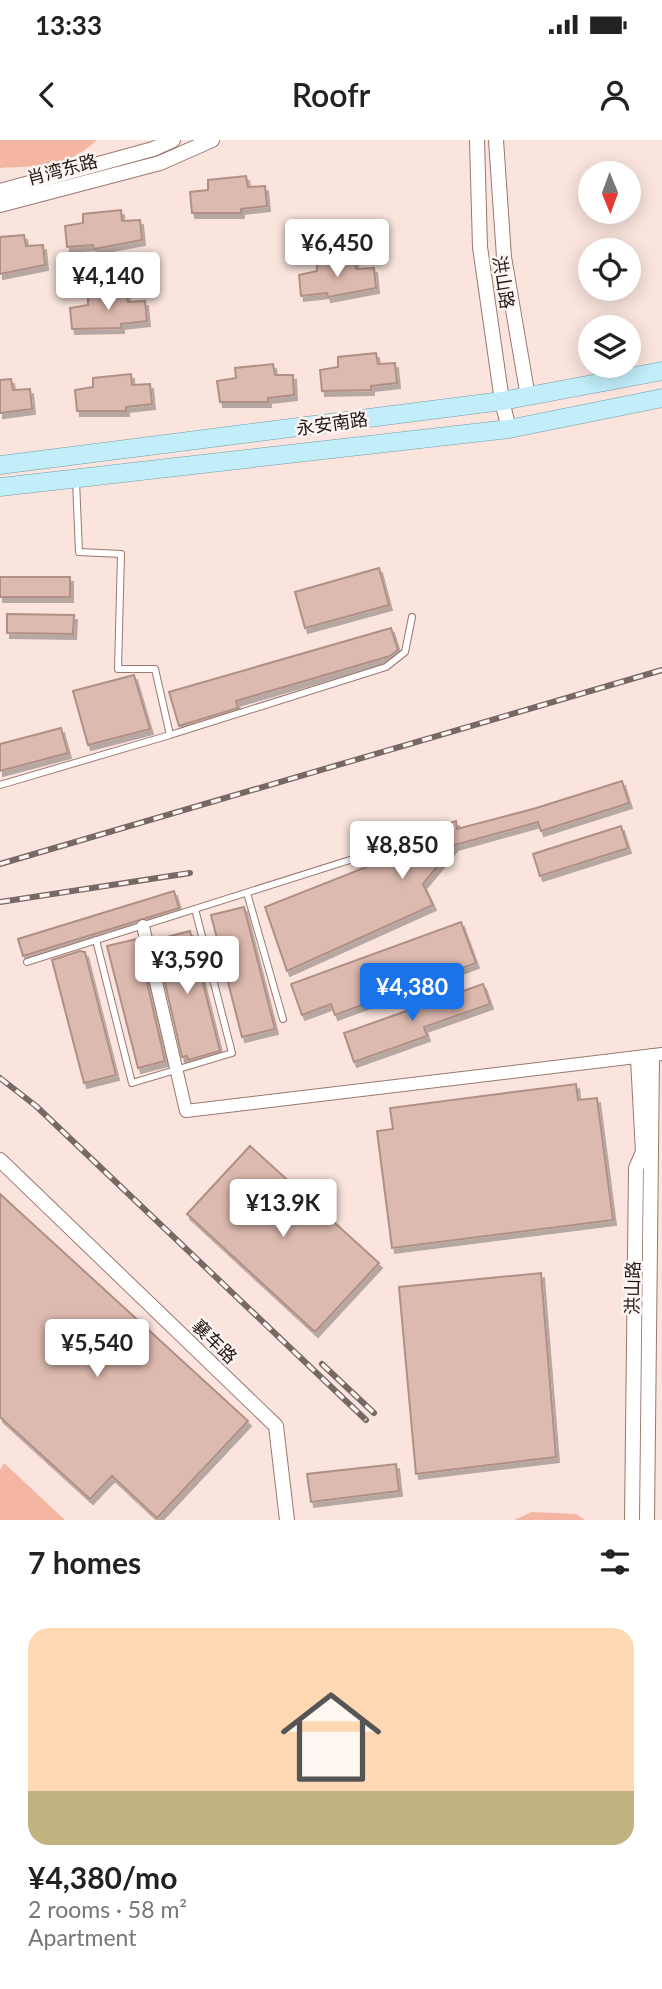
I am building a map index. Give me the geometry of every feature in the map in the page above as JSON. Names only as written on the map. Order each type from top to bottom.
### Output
[{"type":"main road","name":"永安南路","points":[[0,465],[502,401],[662,371]]},
{"type":"main road","name":"永安南路","points":[[0,487],[509,429],[662,398]]},
{"type":"street","name":"肖湾东路","points":[[0,191],[153,149],[173,140]]},
{"type":"street","name":"肖湾东路","points":[[0,205],[160,163],[212,140]]},
{"type":"street","name":"洪山路","points":[[477,140],[480,247],[502,401],[509,429]]},
{"type":"street","name":"洪山路","points":[[496,140],[504,257],[528,397]]},
{"type":"street","points":[[143,926],[186,1111],[651,1056],[643,1153],[636,1168],[632,1520]]},
{"type":"street","name":"洪山路","points":[[647,1520],[655,1464],[651,1056]]},
{"type":"street","name":"襄车路","points":[[0,1160],[276,1426],[287,1520]]},
{"type":"street","points":[[633,1475],[655,1464]]},
{"type":"lane","points":[[76,479],[79,552],[121,554],[118,669],[155,669],[170,735]]},
{"type":"lane","points":[[0,785],[386,667],[405,652],[412,617]]},
{"type":"lane","points":[[27,962],[391,847]]},
{"type":"lane","points":[[247,892],[282,1019]]},
{"type":"lane","points":[[96,940],[132,1083],[232,1053],[195,909]]},
{"type":"shaded area","points":[[0,140],[97,140],[74,157],[63,161],[40,166],[0,168]]},
{"type":"shaded area","points":[[4,1463],[65,1520],[0,1520],[0,1470]]},
{"type":"shaded area","points":[[532,1512],[576,1514],[585,1520],[514,1520]]},
{"type":"building","points":[[246,176],[248,187],[265,186],[267,206],[241,209],[241,213],[192,213],[190,192],[208,190],[208,180]]},
{"type":"building","points":[[121,210],[122,221],[140,220],[142,240],[94,249],[93,245],[67,247],[65,226],[83,223],[83,214]]},
{"type":"building","points":[[24,235],[26,246],[43,245],[45,265],[0,274],[0,237]]},
{"type":"building","points":[[355,258],[356,269],[374,268],[376,288],[328,297],[327,293],[301,296],[299,275],[317,271],[317,262]]},
{"type":"building","points":[[126,291],[128,302],[145,301],[147,321],[121,324],[121,328],[72,329],[70,308],[88,305],[88,295]]},
{"type":"building","points":[[376,353],[378,364],[395,363],[397,383],[371,386],[371,390],[322,391],[320,370],[338,367],[338,357]]},
{"type":"building","points":[[273,364],[275,375],[293,375],[294,395],[268,398],[268,402],[220,402],[217,381],[236,378],[235,368]]},
{"type":"building","points":[[131,374],[132,385],[150,384],[152,404],[126,407],[126,411],[77,411],[75,390],[93,387],[93,378]]},
{"type":"building","points":[[11,379],[13,390],[30,389],[32,409],[0,413],[0,380]]},
{"type":"building","points":[[379,568],[389,605],[305,628],[295,592]]},
{"type":"building","points":[[0,577],[70,577],[70,597],[0,597]]},
{"type":"building","points":[[7,614],[74,615],[73,634],[7,633]]},
{"type":"building","points":[[391,628],[398,650],[390,656],[236,701],[238,708],[179,726],[169,692]]},
{"type":"building","points":[[134,675],[150,729],[88,745],[73,691]]},
{"type":"building","points":[[61,728],[68,753],[0,771],[0,744]]},
{"type":"building","points":[[622,781],[629,803],[541,831],[538,822],[455,845],[423,884],[433,905],[287,971],[265,907],[407,851],[404,839],[456,821],[457,829],[533,809]]},
{"type":"building","points":[[621,826],[628,848],[540,876],[533,854]]},
{"type":"building","points":[[174,891],[179,908],[23,956],[18,939]]},
{"type":"building","points":[[244,907],[275,1029],[242,1037],[211,915]]},
{"type":"building","points":[[461,922],[476,963],[335,1015],[331,1004],[302,1015],[291,984]]},
{"type":"building","points":[[190,931],[220,1051],[188,1060],[187,1056],[182,1057],[155,940]]},
{"type":"building","points":[[137,939],[165,1061],[138,1068],[107,946]]},
{"type":"building","points":[[80,951],[85,952],[116,1075],[84,1083],[52,960]]},
{"type":"building","points":[[483,984],[490,1004],[424,1027],[427,1036],[354,1062],[344,1033]]},
{"type":"building","points":[[576,1084],[578,1100],[597,1098],[613,1220],[392,1248],[377,1131],[393,1129],[390,1108]]},
{"type":"building","points":[[250,1146],[379,1263],[315,1332],[187,1214]]},
{"type":"building","points":[[0,1194],[248,1421],[157,1518],[112,1476],[90,1499],[0,1417]]},
{"type":"building","points":[[541,1273],[556,1457],[416,1474],[399,1287]]},
{"type":"building","points":[[396,1464],[399,1491],[311,1502],[307,1474]]},
{"type":"railway","points":[[0,864],[662,670]]},
{"type":"railway","points":[[0,902],[190,873]]},
{"type":"railway","points":[[0,1078],[36,1106],[366,1420]]},
{"type":"railway","points":[[322,1364],[374,1413]]}]
